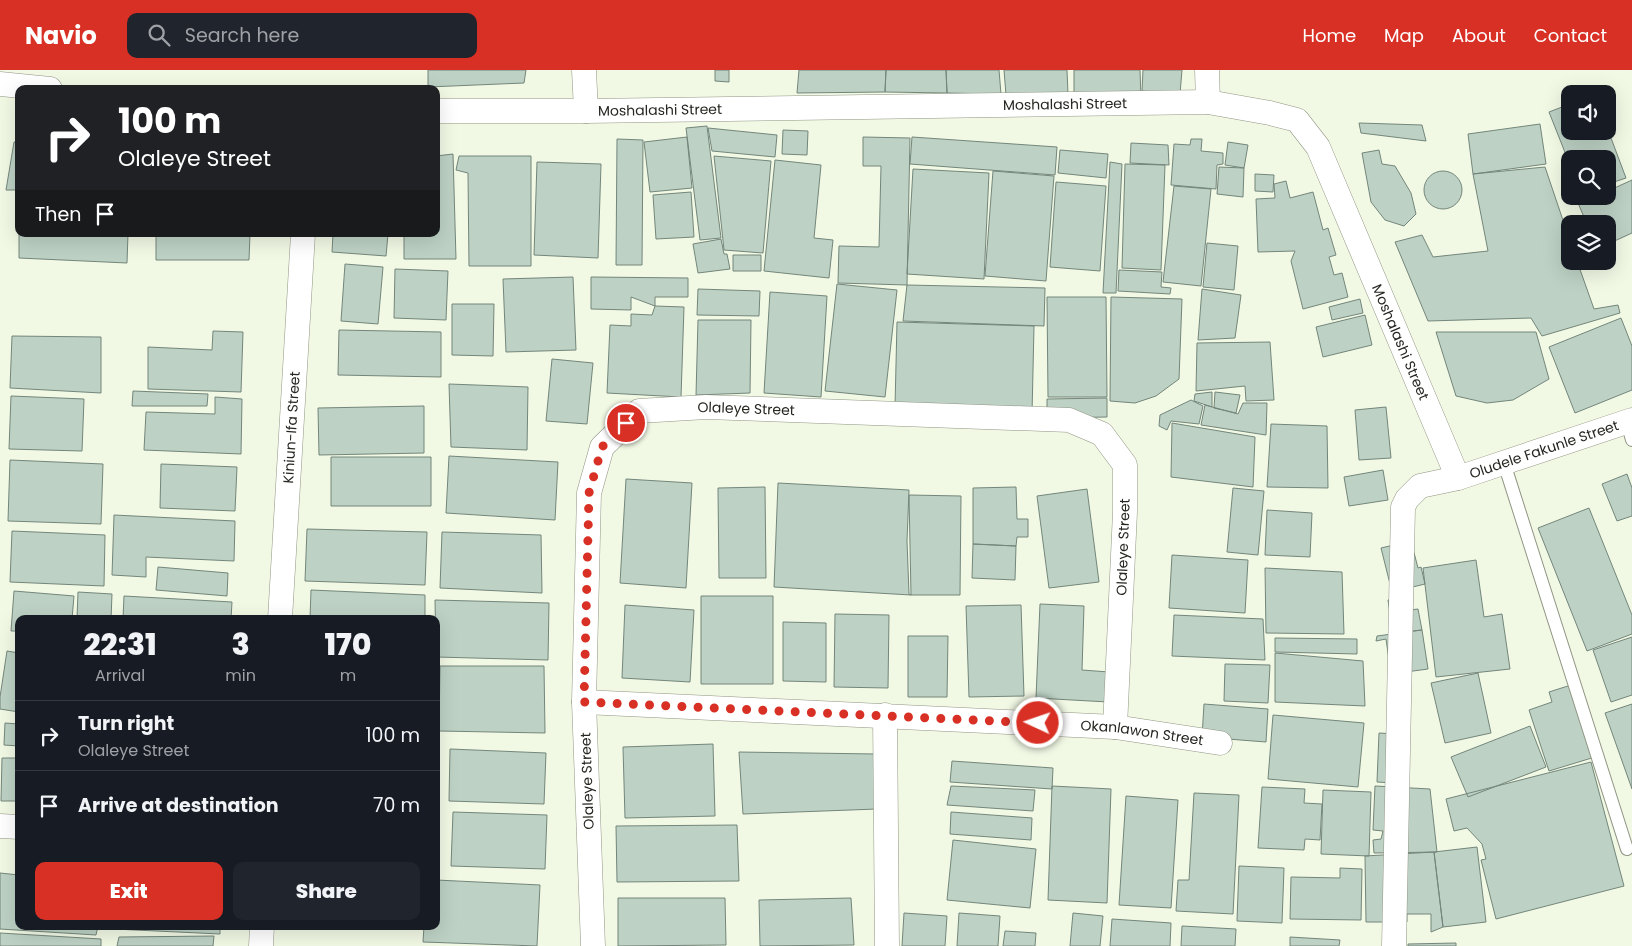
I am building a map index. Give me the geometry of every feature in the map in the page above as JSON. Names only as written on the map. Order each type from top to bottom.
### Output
[{"type":"street","points":[[584,70],[586,111]]},
{"type":"street","points":[[1207,70],[1208,102]]},
{"type":"street","points":[[0,84],[15,86]]},
{"type":"street","name":"Moshalashi Street","points":[[440,111],[586,111],[1208,102],[1270,113],[1297,120],[1318,147],[1458,478]]},
{"type":"street","name":"Kiniun-Ifa Street","points":[[280,615],[303,237]]},
{"type":"street","name":"Olaleye Street","points":[[593,946],[584,702],[589,493],[602,447],[639,411],[706,407],[1069,420],[1102,434],[1125,465],[1125,512],[1115,726]]},
{"type":"street","name":"Oludele Fakunle Street","points":[[1394,946],[1403,507],[1407,498],[1420,486],[1458,478],[1630,427]]},
{"type":"street","name":"Okanlawon Street","points":[[584,702],[1115,726],[1220,743]]},
{"type":"street","points":[[885,715],[887,946]]},
{"type":"street","points":[[0,826],[15,827]]},
{"type":"street","points":[[261,946],[262,930]]},
{"type":"lane","points":[[1504,463],[1627,849]]},
{"type":"building","points":[[428,70],[526,70],[524,83],[440,86],[428,85]]},
{"type":"building","points":[[715,70],[729,70],[729,82],[715,81]]},
{"type":"building","points":[[799,70],[886,70],[885,92],[797,93]]},
{"type":"building","points":[[886,70],[946,70],[947,93],[885,92]]},
{"type":"building","points":[[946,70],[999,70],[1001,94],[947,93]]},
{"type":"building","points":[[1004,70],[1067,70],[1068,95],[1006,95]]},
{"type":"building","points":[[1074,70],[1140,70],[1141,98],[1074,100]]},
{"type":"building","points":[[1143,70],[1182,70],[1180,94],[1142,91]]},
{"type":"building","points":[[1561,107],[1561,140],[1612,140],[1616,150],[1564,150],[1549,112]]},
{"type":"building","points":[[1359,123],[1422,125],[1426,141],[1361,133]]},
{"type":"building","points":[[1540,124],[1546,164],[1473,174],[1468,134]]},
{"type":"building","points":[[707,126],[721,238],[700,240],[686,128]]},
{"type":"building","points":[[708,128],[777,135],[775,157],[712,151]]},
{"type":"building","points":[[783,130],[808,131],[807,155],[782,154]]},
{"type":"building","points":[[687,137],[692,188],[650,192],[644,142]]},
{"type":"building","points":[[863,137],[910,138],[907,285],[838,283],[839,246],[879,247],[881,166],[863,166]]},
{"type":"building","points":[[912,137],[1057,147],[1055,175],[910,164]]},
{"type":"building","points":[[617,139],[643,140],[642,265],[616,265]]},
{"type":"building","points":[[1191,139],[1202,139],[1201,151],[1223,153],[1223,164],[1217,165],[1216,189],[1171,185],[1174,144],[1190,145]]},
{"type":"building","points":[[14,142],[15,142],[15,190],[6,190]]},
{"type":"building","points":[[1228,142],[1248,145],[1244,168],[1225,165]]},
{"type":"building","points":[[1131,143],[1168,145],[1169,165],[1130,163]]},
{"type":"building","points":[[1060,150],[1108,154],[1106,178],[1058,173]]},
{"type":"building","points":[[1379,150],[1382,164],[1395,166],[1411,193],[1416,214],[1404,226],[1385,220],[1371,202],[1362,153]]},
{"type":"building","points":[[1616,151],[1626,178],[1616,181]]},
{"type":"building","points":[[453,154],[456,259],[404,259],[404,237],[440,237],[440,156]]},
{"type":"building","points":[[459,156],[531,156],[531,266],[469,266],[468,173],[456,170]]},
{"type":"building","points":[[714,156],[771,161],[763,253],[724,250]]},
{"type":"building","points":[[775,160],[821,165],[814,238],[833,240],[829,278],[764,271]]},
{"type":"building","points":[[537,162],[601,164],[598,258],[534,255]]},
{"type":"building","points":[[1110,162],[1122,164],[1116,293],[1103,293]]},
{"type":"building","points":[[1125,164],[1165,165],[1161,270],[1122,268]]},
{"type":"building","points":[[1219,167],[1244,168],[1243,197],[1217,194]]},
{"type":"building","points":[[1545,167],[1561,215],[1561,270],[1580,270],[1594,309],[1618,305],[1620,313],[1542,336],[1531,318],[1428,321],[1395,242],[1422,235],[1433,257],[1488,251],[1473,174]]},
{"type":"building","points":[[913,169],[989,173],[984,279],[907,274]]},
{"type":"building","points":[[993,171],[1054,176],[1046,281],[985,276]]},
{"type":"building","points":[[1443,171],[1456,177],[1462,190],[1456,203],[1443,209],[1430,203],[1424,190],[1430,177]]},
{"type":"building","points":[[1255,174],[1274,175],[1273,192],[1255,191]]},
{"type":"building","points":[[1632,180],[1632,233],[1616,240],[1616,215],[1583,215],[1579,205],[1616,205],[1616,187]]},
{"type":"building","points":[[1286,181],[1290,198],[1313,192],[1323,230],[1328,228],[1336,255],[1329,257],[1334,275],[1342,273],[1348,297],[1303,309],[1291,261],[1295,251],[1258,252],[1256,199],[1275,198],[1274,184]]},
{"type":"building","points":[[1056,182],[1106,186],[1100,271],[1050,267]]},
{"type":"building","points":[[1174,186],[1211,189],[1201,286],[1163,282]]},
{"type":"building","points":[[691,192],[694,237],[656,239],[653,195]]},
{"type":"building","points":[[19,237],[128,237],[127,263],[19,258]]},
{"type":"building","points":[[156,237],[250,237],[249,260],[156,260]]},
{"type":"building","points":[[333,237],[388,237],[386,256],[332,252]]},
{"type":"building","points":[[721,239],[730,269],[698,273],[693,244]]},
{"type":"building","points":[[1207,243],[1238,246],[1234,290],[1203,287]]},
{"type":"building","points":[[733,255],[761,255],[761,271],[733,271]]},
{"type":"building","points":[[345,264],[383,267],[378,324],[341,321]]},
{"type":"building","points":[[395,269],[448,271],[446,320],[394,318]]},
{"type":"building","points":[[1119,270],[1162,272],[1161,287],[1171,288],[1170,294],[1118,291]]},
{"type":"building","points":[[573,277],[576,350],[506,352],[503,279]]},
{"type":"building","points":[[591,277],[688,278],[688,297],[655,297],[655,306],[631,297],[631,310],[591,309]]},
{"type":"building","points":[[837,284],[897,290],[885,397],[825,391]]},
{"type":"building","points":[[907,285],[1045,288],[1044,326],[903,321]]},
{"type":"building","points":[[698,289],[760,291],[759,316],[697,315]]},
{"type":"building","points":[[1202,289],[1241,295],[1235,338],[1198,340]]},
{"type":"building","points":[[770,292],[827,296],[821,397],[764,393]]},
{"type":"building","points":[[1047,297],[1106,297],[1107,397],[1048,397]]},
{"type":"building","points":[[1111,297],[1182,299],[1179,379],[1156,396],[1135,403],[1110,401]]},
{"type":"building","points":[[1360,299],[1363,313],[1332,320],[1329,307]]},
{"type":"building","points":[[452,304],[494,304],[493,356],[452,355]]},
{"type":"building","points":[[655,306],[684,307],[681,397],[607,393],[610,325],[631,326],[631,314],[652,315]]},
{"type":"building","points":[[1365,315],[1372,345],[1323,357],[1316,327]]},
{"type":"building","points":[[1621,318],[1632,346],[1632,390],[1575,413],[1549,347]]},
{"type":"building","points":[[698,320],[751,320],[750,393],[696,395]]},
{"type":"building","points":[[897,322],[1034,326],[1032,414],[895,407]]},
{"type":"building","points":[[339,330],[441,332],[441,377],[338,375]]},
{"type":"building","points":[[213,331],[243,332],[241,392],[148,389],[148,347],[212,350]]},
{"type":"building","points":[[1436,332],[1536,332],[1549,379],[1513,400],[1487,403],[1456,396]]},
{"type":"building","points":[[12,336],[101,337],[101,393],[10,388]]},
{"type":"building","points":[[1270,342],[1274,400],[1246,401],[1245,386],[1196,391],[1197,343]]},
{"type":"building","points":[[552,359],[593,363],[587,424],[546,421]]},
{"type":"building","points":[[449,384],[528,387],[527,450],[451,447]]},
{"type":"building","points":[[133,391],[208,394],[207,406],[132,406]]},
{"type":"building","points":[[1212,392],[1212,407],[1194,401],[1195,394]]},
{"type":"building","points":[[1215,392],[1240,395],[1236,413],[1214,408]]},
{"type":"building","points":[[11,396],[84,399],[82,451],[9,449]]},
{"type":"building","points":[[215,397],[242,399],[241,454],[144,450],[146,412],[215,414]]},
{"type":"building","points":[[1107,398],[1107,417],[1047,418],[1047,399]]},
{"type":"building","points":[[1191,400],[1203,406],[1199,424],[1171,421],[1167,430],[1159,426],[1160,415]]},
{"type":"building","points":[[1243,403],[1267,403],[1266,435],[1201,425],[1205,405],[1238,414]]},
{"type":"building","points":[[424,406],[424,453],[319,455],[318,408]]},
{"type":"building","points":[[1386,407],[1391,458],[1359,460],[1355,410]]},
{"type":"building","points":[[1172,423],[1255,437],[1253,487],[1171,477]]},
{"type":"building","points":[[1271,424],[1327,426],[1328,488],[1267,487]]},
{"type":"building","points":[[449,456],[558,462],[555,520],[446,513]]},
{"type":"building","points":[[331,457],[431,457],[431,506],[331,506]]},
{"type":"building","points":[[10,460],[103,464],[101,524],[8,521]]},
{"type":"building","points":[[161,464],[237,467],[235,511],[160,508]]},
{"type":"building","points":[[1383,470],[1388,500],[1349,506],[1344,477]]},
{"type":"building","points":[[1627,474],[1632,488],[1632,516],[1617,521],[1602,484]]},
{"type":"building","points":[[626,479],[692,483],[686,588],[620,583]]},
{"type":"building","points":[[778,483],[909,490],[907,541],[909,594],[911,595],[774,587]]},
{"type":"building","points":[[765,487],[766,578],[719,578],[718,488]]},
{"type":"building","points":[[1016,487],[1017,519],[1028,519],[1028,537],[1017,537],[1016,546],[973,544],[973,488]]},
{"type":"building","points":[[1233,488],[1264,491],[1258,555],[1227,552]]},
{"type":"building","points":[[1087,489],[1099,582],[1049,588],[1037,496]]},
{"type":"building","points":[[909,495],[961,496],[960,595],[911,595]]},
{"type":"building","points":[[1589,508],[1632,615],[1632,634],[1587,651],[1538,528]]},
{"type":"building","points":[[1267,510],[1312,513],[1310,557],[1265,555]]},
{"type":"building","points":[[114,515],[235,521],[234,561],[146,557],[146,577],[112,575]]},
{"type":"building","points":[[307,529],[427,532],[425,585],[305,581]]},
{"type":"building","points":[[12,531],[105,535],[104,586],[10,582]]},
{"type":"building","points":[[442,532],[541,535],[542,593],[440,588]]},
{"type":"building","points":[[1411,541],[1418,568],[1421,567],[1425,584],[1392,592],[1381,548]]},
{"type":"building","points":[[973,544],[1016,546],[1015,580],[972,578]]},
{"type":"building","points":[[1172,555],[1248,560],[1245,613],[1169,608]]},
{"type":"building","points":[[1476,560],[1484,617],[1502,614],[1510,669],[1436,677],[1423,568]]},
{"type":"building","points":[[158,567],[228,573],[227,596],[156,590]]},
{"type":"building","points":[[1265,568],[1342,572],[1344,634],[1266,633]]},
{"type":"building","points":[[311,590],[425,595],[425,615],[310,615]]},
{"type":"building","points":[[14,591],[74,596],[72,615],[15,615],[15,631],[11,631]]},
{"type":"building","points":[[78,592],[112,594],[111,615],[77,615]]},
{"type":"building","points":[[124,596],[232,602],[231,615],[123,615]]},
{"type":"building","points":[[701,596],[773,596],[773,684],[701,684]]},
{"type":"building","points":[[1408,597],[1410,610],[1418,609],[1422,630],[1393,633],[1388,600]]},
{"type":"building","points":[[435,600],[549,603],[548,660],[440,657],[440,615],[435,615]]},
{"type":"building","points":[[1040,604],[1084,606],[1082,670],[1109,672],[1108,702],[1036,698]]},
{"type":"building","points":[[625,605],[694,610],[690,682],[622,678]]},
{"type":"building","points":[[1021,605],[1024,696],[969,697],[966,606]]},
{"type":"building","points":[[835,614],[889,615],[888,688],[834,687]]},
{"type":"building","points":[[1174,615],[1263,619],[1265,660],[1172,656]]},
{"type":"building","points":[[783,622],[826,623],[826,682],[783,681]]},
{"type":"building","points":[[1422,630],[1428,669],[1391,674],[1386,639],[1376,641],[1377,636]]},
{"type":"building","points":[[908,636],[948,636],[947,697],[908,697]]},
{"type":"building","points":[[1632,637],[1632,695],[1611,702],[1593,650]]},
{"type":"building","points":[[1275,638],[1357,639],[1357,654],[1275,652]]},
{"type":"building","points":[[7,651],[15,652],[15,711],[0,709]]},
{"type":"building","points":[[1275,653],[1363,661],[1365,706],[1275,702]]},
{"type":"building","points":[[1225,664],[1270,665],[1268,703],[1224,701]]},
{"type":"building","points":[[440,666],[544,666],[545,733],[440,731]]},
{"type":"building","points":[[1478,673],[1491,733],[1445,743],[1431,683]]},
{"type":"building","points":[[1571,685],[1595,757],[1549,771],[1529,710],[1552,702],[1549,692]]},
{"type":"building","points":[[1204,704],[1268,709],[1266,742],[1202,737]]},
{"type":"building","points":[[1632,704],[1632,789],[1605,713]]},
{"type":"building","points":[[1273,715],[1364,723],[1358,787],[1268,779]]},
{"type":"building","points":[[5,723],[15,724],[15,746],[4,745]]},
{"type":"building","points":[[1530,726],[1546,767],[1468,797],[1451,757]]},
{"type":"building","points":[[1379,733],[1396,734],[1394,783],[1377,782]]},
{"type":"building","points":[[713,744],[715,816],[625,818],[623,747]]},
{"type":"building","points":[[450,749],[546,753],[544,804],[449,801]]},
{"type":"building","points":[[739,752],[876,754],[877,809],[743,814]]},
{"type":"building","points":[[2,758],[15,758],[15,801],[1,801]]},
{"type":"building","points":[[952,761],[1053,768],[1052,789],[950,782]]},
{"type":"building","points":[[1591,762],[1624,886],[1496,919],[1481,860],[1486,859],[1482,844],[1467,828],[1454,831],[1446,799]]},
{"type":"building","points":[[951,786],[1035,790],[1033,811],[947,805]]},
{"type":"building","points":[[1052,786],[1111,789],[1107,903],[1048,900]]},
{"type":"building","points":[[1375,786],[1430,789],[1437,852],[1374,853],[1373,840],[1381,839],[1383,831],[1373,830]]},
{"type":"building","points":[[1262,787],[1305,789],[1304,803],[1322,804],[1320,840],[1305,839],[1304,850],[1258,848]]},
{"type":"building","points":[[1323,790],[1371,792],[1369,856],[1321,854]]},
{"type":"building","points":[[1194,793],[1239,795],[1233,914],[1176,911],[1178,880],[1189,880]]},
{"type":"building","points":[[1126,796],[1178,800],[1171,908],[1119,905]]},
{"type":"building","points":[[453,812],[547,815],[545,869],[451,866]]},
{"type":"building","points":[[951,812],[1032,818],[1031,840],[950,834]]},
{"type":"building","points":[[737,825],[739,881],[617,882],[616,826]]},
{"type":"building","points":[[953,840],[1036,849],[1030,908],[947,900]]},
{"type":"building","points":[[1477,847],[1486,922],[1443,927],[1434,852]]},
{"type":"building","points":[[1434,852],[1443,927],[1431,932],[1431,914],[1407,914],[1407,922],[1366,922],[1365,856]]},
{"type":"building","points":[[1239,866],[1284,868],[1282,923],[1237,921]]},
{"type":"building","points":[[1340,868],[1362,869],[1361,920],[1290,919],[1291,877],[1340,878]]},
{"type":"building","points":[[0,873],[15,875],[15,930],[0,929]]},
{"type":"building","points":[[440,880],[540,885],[537,946],[423,942],[424,930],[440,930]]},
{"type":"building","points":[[618,898],[725,898],[726,945],[618,946]]},
{"type":"building","points":[[851,898],[854,945],[760,946],[759,900]]},
{"type":"building","points":[[904,913],[947,916],[945,946],[902,946]]},
{"type":"building","points":[[959,913],[1000,916],[998,946],[957,946]]},
{"type":"building","points":[[1073,913],[1103,916],[1100,946],[1070,946]]},
{"type":"building","points":[[1112,919],[1171,923],[1170,946],[1110,946]]},
{"type":"building","points":[[1182,926],[1236,929],[1235,946],[1181,946]]},
{"type":"building","points":[[16,930],[97,930],[96,935]]},
{"type":"building","points":[[135,930],[220,930],[220,934]]},
{"type":"building","points":[[1005,931],[1036,933],[1035,946],[1003,946]]},
{"type":"building","points":[[0,933],[101,939],[101,946],[0,946]]},
{"type":"building","points":[[214,936],[213,946],[117,946],[119,937]]},
{"type":"building","points":[[1290,937],[1340,940],[1339,946],[1290,946]]},
{"type":"building","points":[[1456,943],[1456,946],[1408,946],[1408,944]]},
{"type":"route","points":[[626,423],[602,447],[589,493],[584,702],[1038,723]]}]
